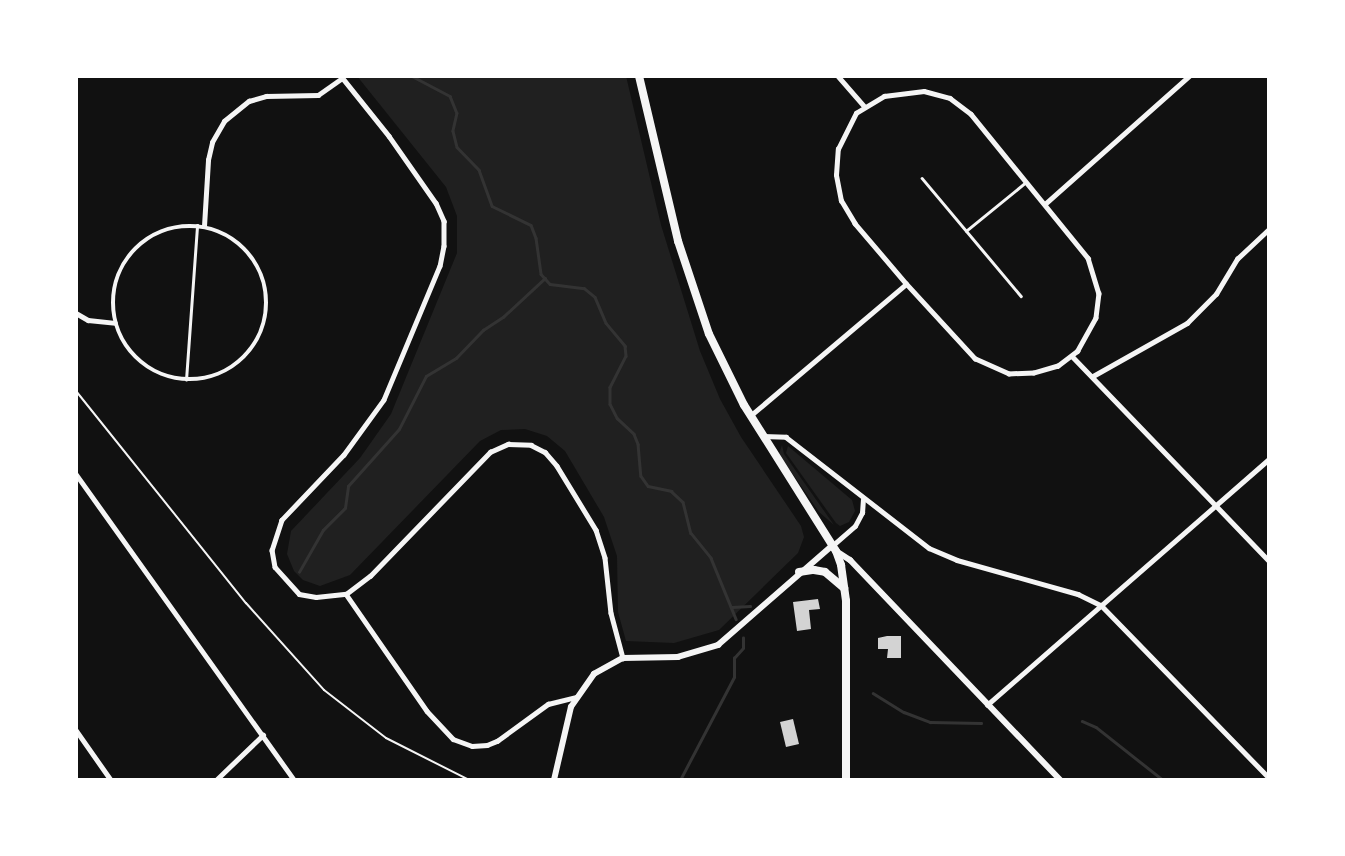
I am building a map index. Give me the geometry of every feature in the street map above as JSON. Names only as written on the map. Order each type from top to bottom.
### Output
[{"type":"main road","points":[[640,76],[663,184],[690,280],[724,368],[762,436],[834,548],[844,588],[846,780]]},
{"type":"main road","points":[[834,548],[850,560],[1060,780]]},
{"type":"main road","points":[[799,572],[814,570],[825,572],[844,588]]},
{"type":"street","points":[[838,76],[864,106]]},
{"type":"street","points":[[1046,204],[1189,76]]},
{"type":"street","points":[[204,226],[208,160],[212,142],[224,121],[249,101],[266,96],[318,95],[342,77],[422,180],[442,213],[445,229],[440,266],[384,400],[362,434],[289,510],[276,532],[273,559],[291,589],[307,597],[346,594],[370,576],[490,452],[508,444],[531,444],[545,452],[557,466],[596,530],[605,558],[612,613],[623,658]]},
{"type":"street","points":[[910,90],[950,98],[971,114],[1046,204],[1088,258],[1097,281],[1096,318],[1086,341],[1072,356],[1058,366],[1034,374],[1009,374],[986,366],[966,350],[906,284],[847,213],[837,188],[838,149],[848,126],[864,106],[884,96],[910,90]]},
{"type":"street","points":[[197,225],[231,237],[252,256],[266,288],[267,312],[261,334],[240,362],[209,378],[186,380],[164,376],[145,366],[130,351],[115,323],[112,305],[116,279],[134,249],[163,230],[197,225]]},
{"type":"street","points":[[1093,376],[1187,323],[1216,294],[1237,259],[1269,229]]},
{"type":"street","points":[[750,416],[906,284]]},
{"type":"street","points":[[76,313],[94,321],[115,323]]},
{"type":"street","points":[[1072,356],[1269,561]]},
{"type":"street","points":[[762,436],[786,436],[863,500],[929,548],[958,560],[1078,594],[1101,606],[1269,778]]},
{"type":"street","points":[[987,704],[1269,459]]},
{"type":"street","points":[[76,474],[294,780]]},
{"type":"street","points":[[554,780],[566,724],[576,698],[601,669],[623,658],[678,657],[718,645],[799,572],[834,548],[856,526],[862,513],[863,500]]},
{"type":"street","points":[[346,594],[427,711],[453,739],[472,746],[487,745],[498,741],[548,704],[576,698]]},
{"type":"street","points":[[76,730],[78,738],[111,780]]},
{"type":"street","points":[[216,780],[263,735]]},
{"type":"lane","points":[[922,178],[1021,296]]},
{"type":"lane","points":[[966,232],[1027,182]]},
{"type":"lane","points":[[186,380],[197,225]]},
{"type":"path","points":[[76,391],[246,602],[324,690],[386,738],[469,780]]},
{"type":"shaded area","points":[[357,76],[626,76],[661,225],[700,351],[720,399],[741,437],[801,526],[804,537],[798,553],[719,630],[674,643],[626,641],[618,612],[617,556],[604,517],[565,451],[547,436],[525,429],[501,430],[480,441],[350,575],[320,586],[303,580],[294,571],[287,554],[291,531],[360,458],[391,414],[457,253],[457,216],[446,187]]},
{"type":"shaded area","points":[[782,445],[784,454],[834,525],[819,512],[779,454]]},
{"type":"shaded area","points":[[788,446],[852,500],[855,511],[849,522],[840,526],[836,523],[786,453]]},
{"type":"building","points":[[818,599],[820,609],[809,610],[811,629],[797,631],[793,602]]},
{"type":"building","points":[[901,636],[901,658],[887,658],[888,649],[878,649],[878,638]]},
{"type":"building","points":[[793,719],[799,744],[786,747],[780,722]]},
{"type":"waterway","points":[[412,76],[450,96],[457,113],[453,131],[457,147],[479,170],[492,206],[531,225],[536,238],[541,274],[550,284],[584,288],[595,297],[606,323],[625,346],[626,356],[610,387],[610,404],[617,418],[634,434],[638,444],[641,476],[648,486],[671,491],[683,502],[691,533],[711,558],[736,619]]},
{"type":"waterway","points":[[299,572],[323,530],[345,508],[348,486],[399,429],[426,376],[456,358],[483,330],[503,317],[545,278]]},
{"type":"waterway","points":[[732,607],[750,606]]},
{"type":"waterway","points":[[680,780],[734,677],[734,658],[743,648],[743,638]]},
{"type":"waterway","points":[[873,693],[904,712],[930,722],[981,723]]},
{"type":"waterway","points":[[1082,721],[1096,727],[1163,780]]}]
